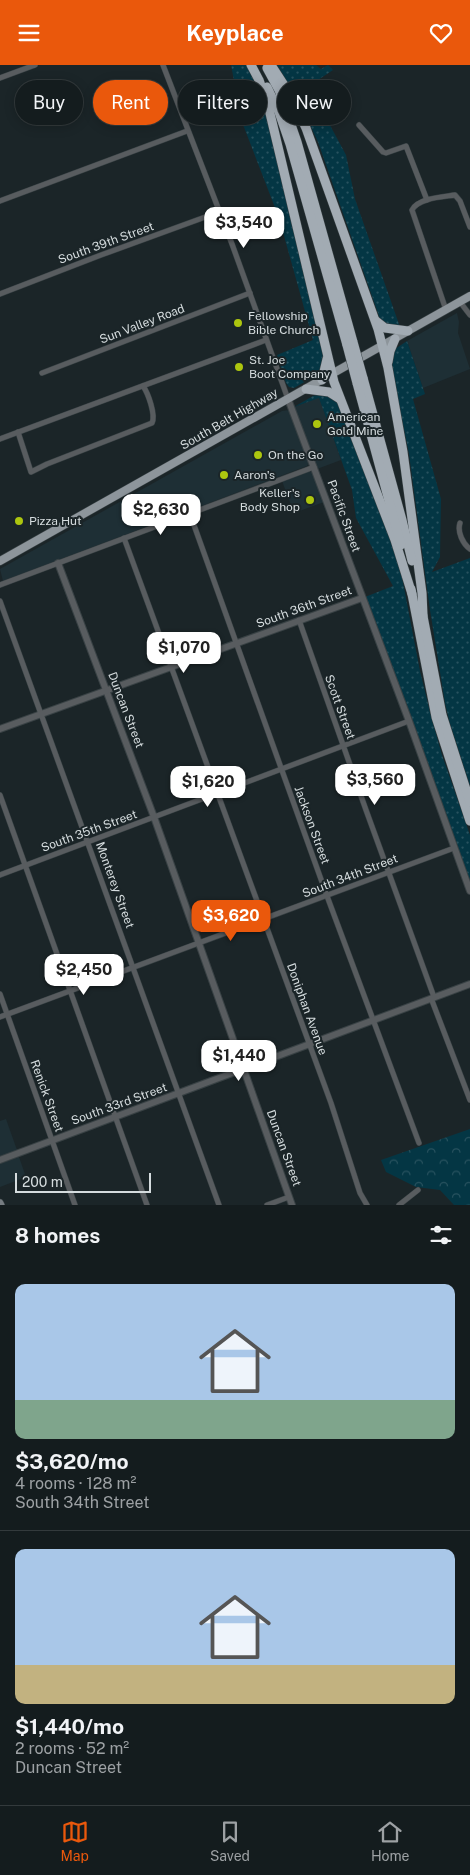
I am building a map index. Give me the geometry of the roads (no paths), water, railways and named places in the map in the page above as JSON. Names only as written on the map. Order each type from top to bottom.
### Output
[{"type":"highway","points":[[251,65],[270,109],[332,374],[395,540],[412,594]]},
{"type":"highway","points":[[255,65],[279,112],[288,136],[350,343]]},
{"type":"highway","points":[[266,65],[279,90],[297,142],[396,521],[436,717],[470,821]]},
{"type":"highway","points":[[271,65],[291,96],[306,128],[375,321],[388,367],[404,453],[422,593],[423,617]]},
{"type":"highway","points":[[375,321],[385,328],[408,331]]},
{"type":"highway","points":[[388,367],[388,358],[395,339]]},
{"type":"highway","points":[[322,380],[328,356]]},
{"type":"highway","points":[[360,380],[402,520],[442,715],[470,801]]},
{"type":"highway","points":[[306,389],[329,392],[341,400]]},
{"type":"main road","name":"South Belt Highway","points":[[0,561],[470,296]]},
{"type":"street","points":[[0,78],[35,65]]},
{"type":"street","name":"Pacific Street","points":[[163,65],[250,293],[470,891]]},
{"type":"street","points":[[360,125],[383,153],[406,146],[427,200]]},
{"type":"street","points":[[0,201],[187,131]]},
{"type":"street","points":[[446,309],[412,210],[414,206],[427,200],[455,195],[460,201],[470,227]]},
{"type":"street","name":"South 39th Street","points":[[0,294],[93,257],[219,212]]},
{"type":"street","name":"Sun Valley Road","points":[[42,373],[250,293]]},
{"type":"street","points":[[460,302],[470,315]]},
{"type":"street","points":[[0,439],[266,340]]},
{"type":"street","points":[[18,432],[31,472],[152,423],[154,420],[143,386]]},
{"type":"street","points":[[0,585],[314,467]]},
{"type":"street","name":"Jackson Street","points":[[190,514],[372,1021],[419,1143]]},
{"type":"street","points":[[460,523],[460,532],[467,547],[470,549]]},
{"type":"street","name":"Doniphan Avenue","points":[[124,538],[310,1044],[360,1193],[368,1205]]},
{"type":"street","name":"Duncan Street","points":[[58,563],[154,817],[292,1205]]},
{"type":"street","name":"South 36th Street","points":[[0,729],[362,598]]},
{"type":"street","name":"Monterey Street","points":[[0,601],[43,715],[219,1205]]},
{"type":"street","name":"Scott Street","points":[[299,620],[470,1100]]},
{"type":"street","name":"South 35th Street","points":[[0,875],[408,721]]},
{"type":"street","points":[[0,795],[147,1205]]},
{"type":"street","name":"South 34th Street","points":[[0,1017],[454,848]]},
{"type":"street","name":"South 33rd Street","points":[[0,1160],[470,984]]},
{"type":"street","name":"Renick Street","points":[[0,994],[75,1205]]},
{"type":"street","points":[[399,1205],[418,1190]]},
{"type":"street","points":[[267,1205],[289,1197]]},
{"type":"place","name":"Fellowship Bible Church","points":[[238,323]]},
{"type":"place","name":"St. Joe Boot Company","points":[[239,367]]},
{"type":"place","name":"American Gold Mine","points":[[317,424]]},
{"type":"place","name":"On the Go","points":[[258,455]]},
{"type":"place","name":"Aaron's","points":[[224,475]]},
{"type":"place","name":"Keller's Body Shop","points":[[310,500]]},
{"type":"place","name":"Pizza Hut","points":[[19,521]]}]
